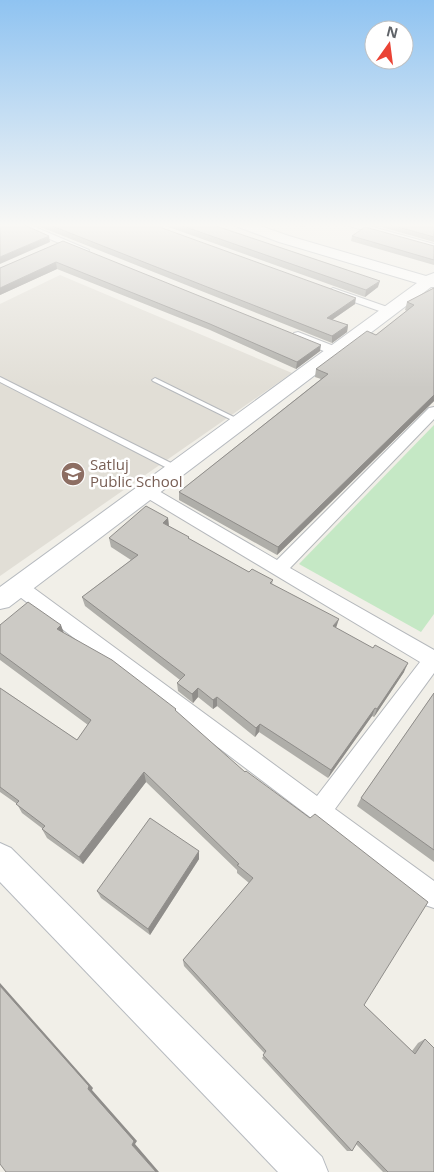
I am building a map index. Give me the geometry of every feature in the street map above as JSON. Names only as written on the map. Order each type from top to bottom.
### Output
[{"type":"street","points":[[0,600],[433,279]]},
{"type":"street","points":[[324,287],[389,311]]},
{"type":"street","points":[[290,333],[335,351]]},
{"type":"street","points":[[279,568],[434,412]]},
{"type":"street","points":[[147,491],[433,659],[319,812]]},
{"type":"street","points":[[18,586],[434,896]]},
{"type":"street","points":[[0,859],[307,1172]]},
{"type":"lane","points":[[0,379],[176,469]]},
{"type":"lane","points":[[155,380],[240,422]]},
{"type":"shaded area","name":"Satluj Public School","points":[[52,279],[69,279],[292,373],[0,576],[0,304]]},
{"type":"green space","points":[[434,425],[434,614],[421,632],[299,564]]},
{"type":"building","points":[[0,279],[20,279],[0,288]]},
{"type":"building","points":[[97,279],[157,279],[321,345],[297,362],[210,324]]},
{"type":"building","points":[[186,279],[303,279],[356,298],[327,318],[348,325],[332,336]]},
{"type":"building","points":[[334,279],[373,279],[380,281],[366,290]]},
{"type":"building","points":[[434,288],[434,395],[278,547],[179,492],[328,374],[316,369],[367,331],[376,335],[414,305],[407,302]]},
{"type":"building","points":[[146,506],[168,518],[163,523],[188,538],[249,572],[252,569],[273,580],[270,583],[339,619],[333,626],[373,648],[375,645],[408,663],[377,709],[375,708],[331,770],[260,724],[256,728],[217,697],[213,700],[198,688],[192,694],[177,683],[185,675],[82,597],[138,555],[109,538]]},
{"type":"building","points":[[28,602],[61,625],[57,629],[112,660],[176,709],[245,772],[310,818],[315,814],[428,902],[364,1005],[415,1054],[425,1039],[434,1048],[434,1172],[388,1172],[358,1141],[352,1151],[263,1055],[266,1051],[183,960],[253,878],[237,865],[239,864],[144,772],[79,857],[42,829],[45,826],[16,804],[19,801],[0,787],[0,688],[77,740],[91,720],[0,653],[0,625]]},
{"type":"building","points":[[434,693],[434,850],[361,798]]},
{"type":"building","points":[[150,818],[199,851],[148,929],[97,891]]},
{"type":"building","points":[[0,986],[89,1086],[88,1089],[134,1141],[132,1145],[156,1172],[6,1172],[0,1164]]},
{"type":"place","name":"Satluj Public School","points":[[73,474]]}]
